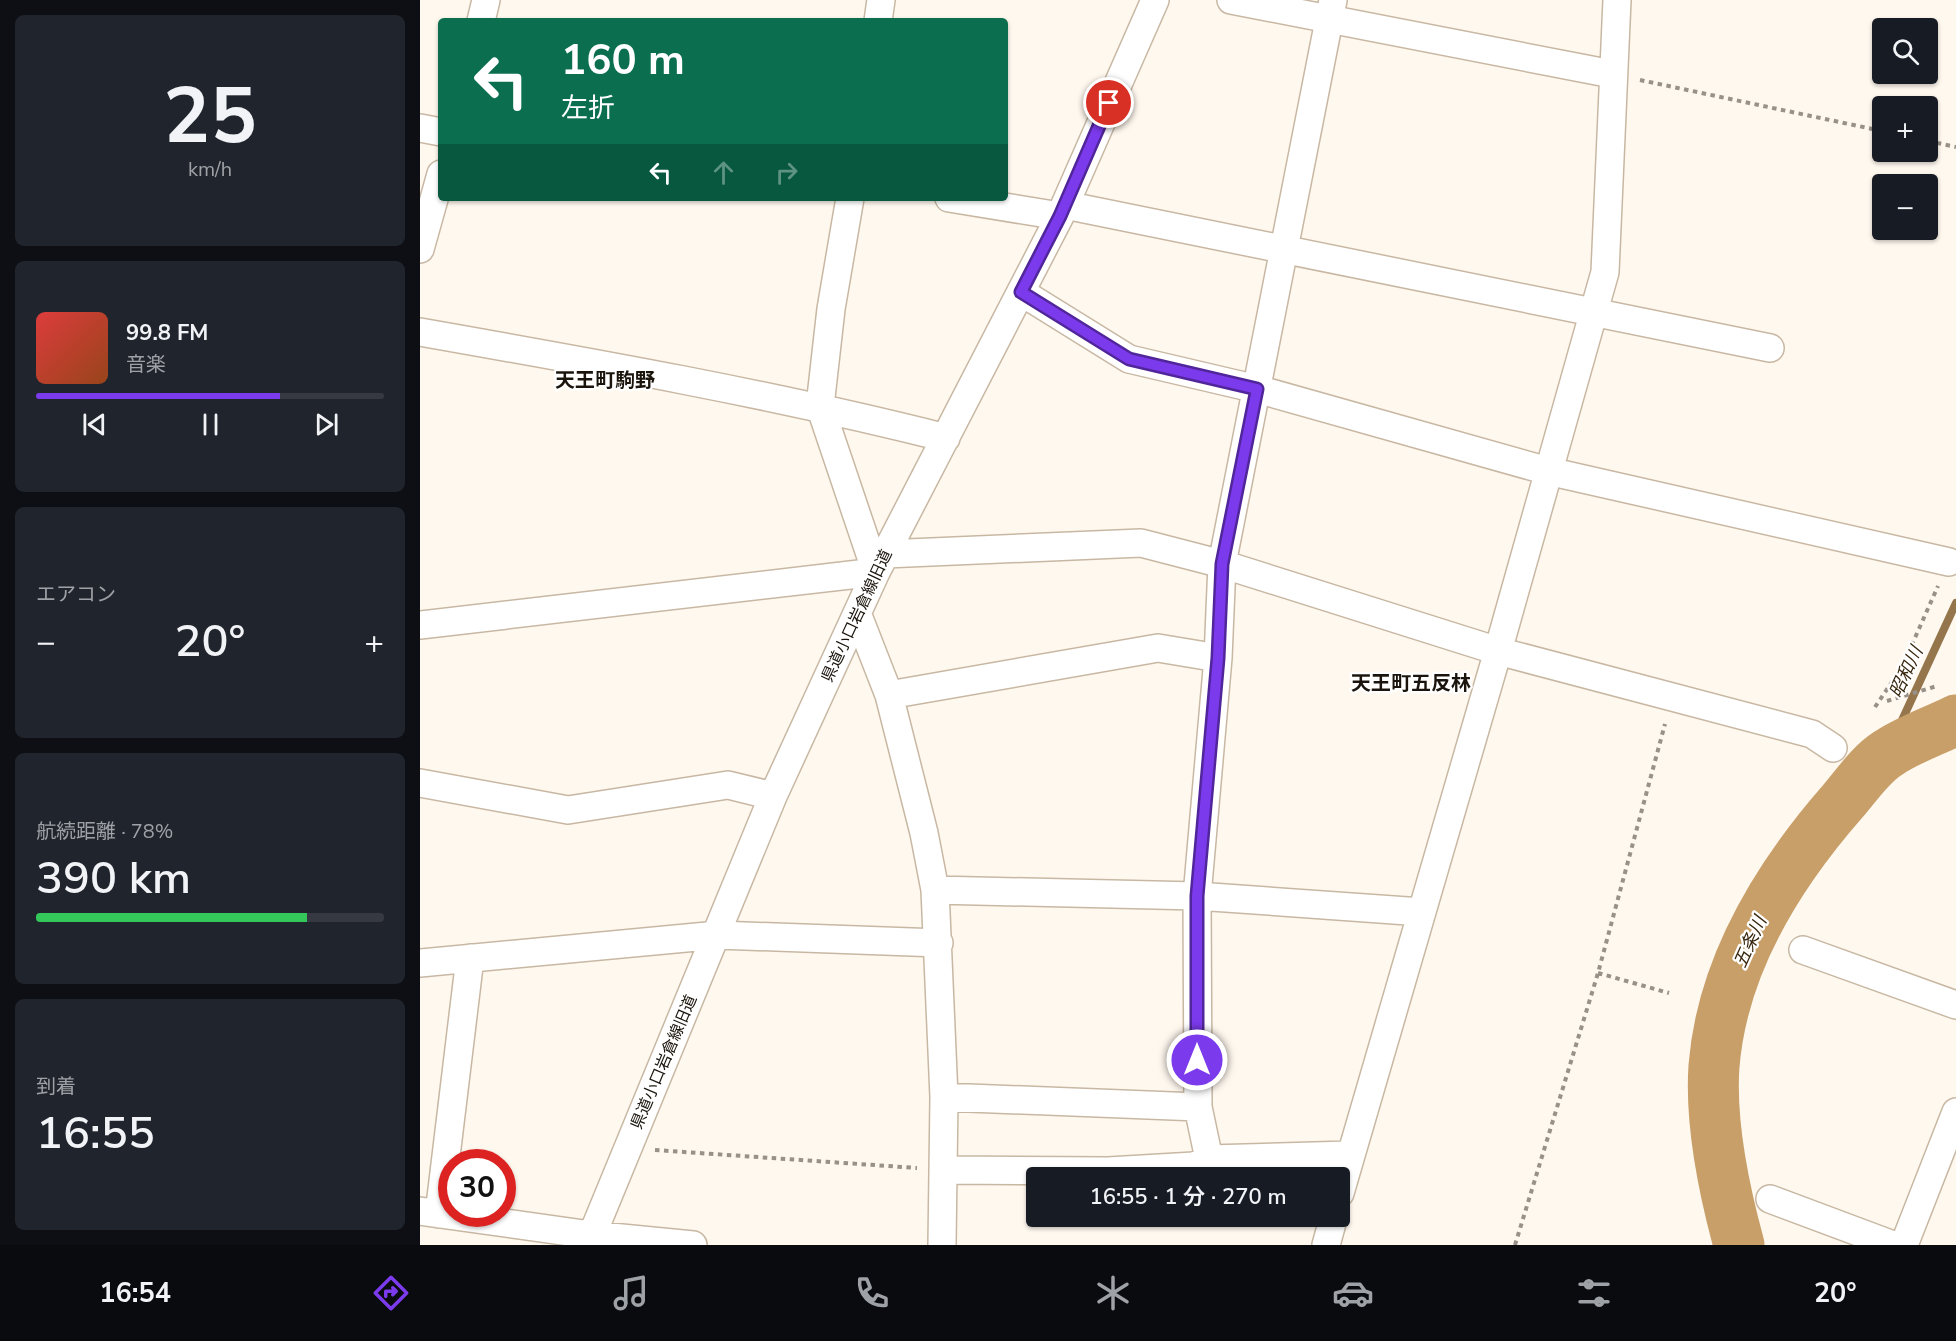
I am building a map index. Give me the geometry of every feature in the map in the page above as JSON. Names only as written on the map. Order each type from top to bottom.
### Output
[{"type":"street","points":[[482,18],[486,0]]},
{"type":"street","points":[[878,18],[881,0]]},
{"type":"street","name":"県道小口岩倉線旧道","points":[[590,1240],[718,935],[773,796],[880,563],[1062,210],[1150,0]]},
{"type":"street","points":[[1231,0],[1331,9],[1612,74]]},
{"type":"street","points":[[1346,1167],[1498,651],[1605,272],[1617,0]]},
{"type":"street","points":[[1209,1160],[1197,1107],[1197,896],[1218,658],[1222,564],[1331,9]]},
{"type":"street","points":[[420,128],[438,131]]},
{"type":"street","points":[[420,249],[438,185]]},
{"type":"street","points":[[849,201],[831,309],[820,406],[880,563]]},
{"type":"street","points":[[976,201],[1062,210],[1284,249],[1770,348]]},
{"type":"street","points":[[1021,292],[1129,359],[1257,389],[1548,471],[1949,562]]},
{"type":"street","points":[[420,332],[683,378],[820,406],[946,438]]},
{"type":"street","points":[[420,625],[880,563],[1141,543],[1222,564],[1498,651],[1812,734],[1833,748]]},
{"type":"street","points":[[857,613],[889,695],[924,833],[935,890],[944,1097],[942,1245]]},
{"type":"street","points":[[889,695],[1158,648],[1218,658]]},
{"type":"street","points":[[420,783],[568,810],[728,785],[773,796]]},
{"type":"street","points":[[935,890],[1197,896],[1422,912]]},
{"type":"street","points":[[420,963],[718,935],[939,943]]},
{"type":"street","points":[[1803,950],[1956,1005]]},
{"type":"street","points":[[470,958],[429,1213],[590,1240],[693,1245]]},
{"type":"street","points":[[944,1097],[1197,1107]]},
{"type":"street","points":[[1904,1245],[1956,1112]]},
{"type":"street","points":[[943,1170],[1108,1171],[1194,1166],[1209,1160],[1349,1155]]},
{"type":"street","points":[[1770,1199],[1893,1245]]},
{"type":"street","points":[[1326,1245],[1331,1227]]},
{"type":"path","points":[[1612,74],[1872,129]]},
{"type":"path","points":[[1938,143],[1956,147]]},
{"type":"path","points":[[1875,707],[1902,667],[1949,562]]},
{"type":"path","points":[[1887,701],[1937,686]]},
{"type":"path","points":[[1515,1245],[1598,973],[1673,696]]},
{"type":"path","points":[[1598,973],[1670,993]]},
{"type":"path","points":[[628,1148],[943,1170]]},
{"type":"waterway","name":"昭和川","points":[[1886,755],[1956,603]]},
{"type":"waterway","name":"五条川","points":[[1739,1245],[1719,1156],[1713,1088],[1719,1029],[1741,957],[1776,891],[1797,859],[1869,770],[1895,749],[1956,720]]},
{"type":"district","name":"天王町駒野","points":[[605,380]]},
{"type":"district","name":"天王町五反林","points":[[1411,683]]},
{"type":"route","points":[[1109,103],[1060,216],[1021,292],[1129,359],[1257,389],[1222,564],[1218,658],[1197,896],[1197,1060]]}]
